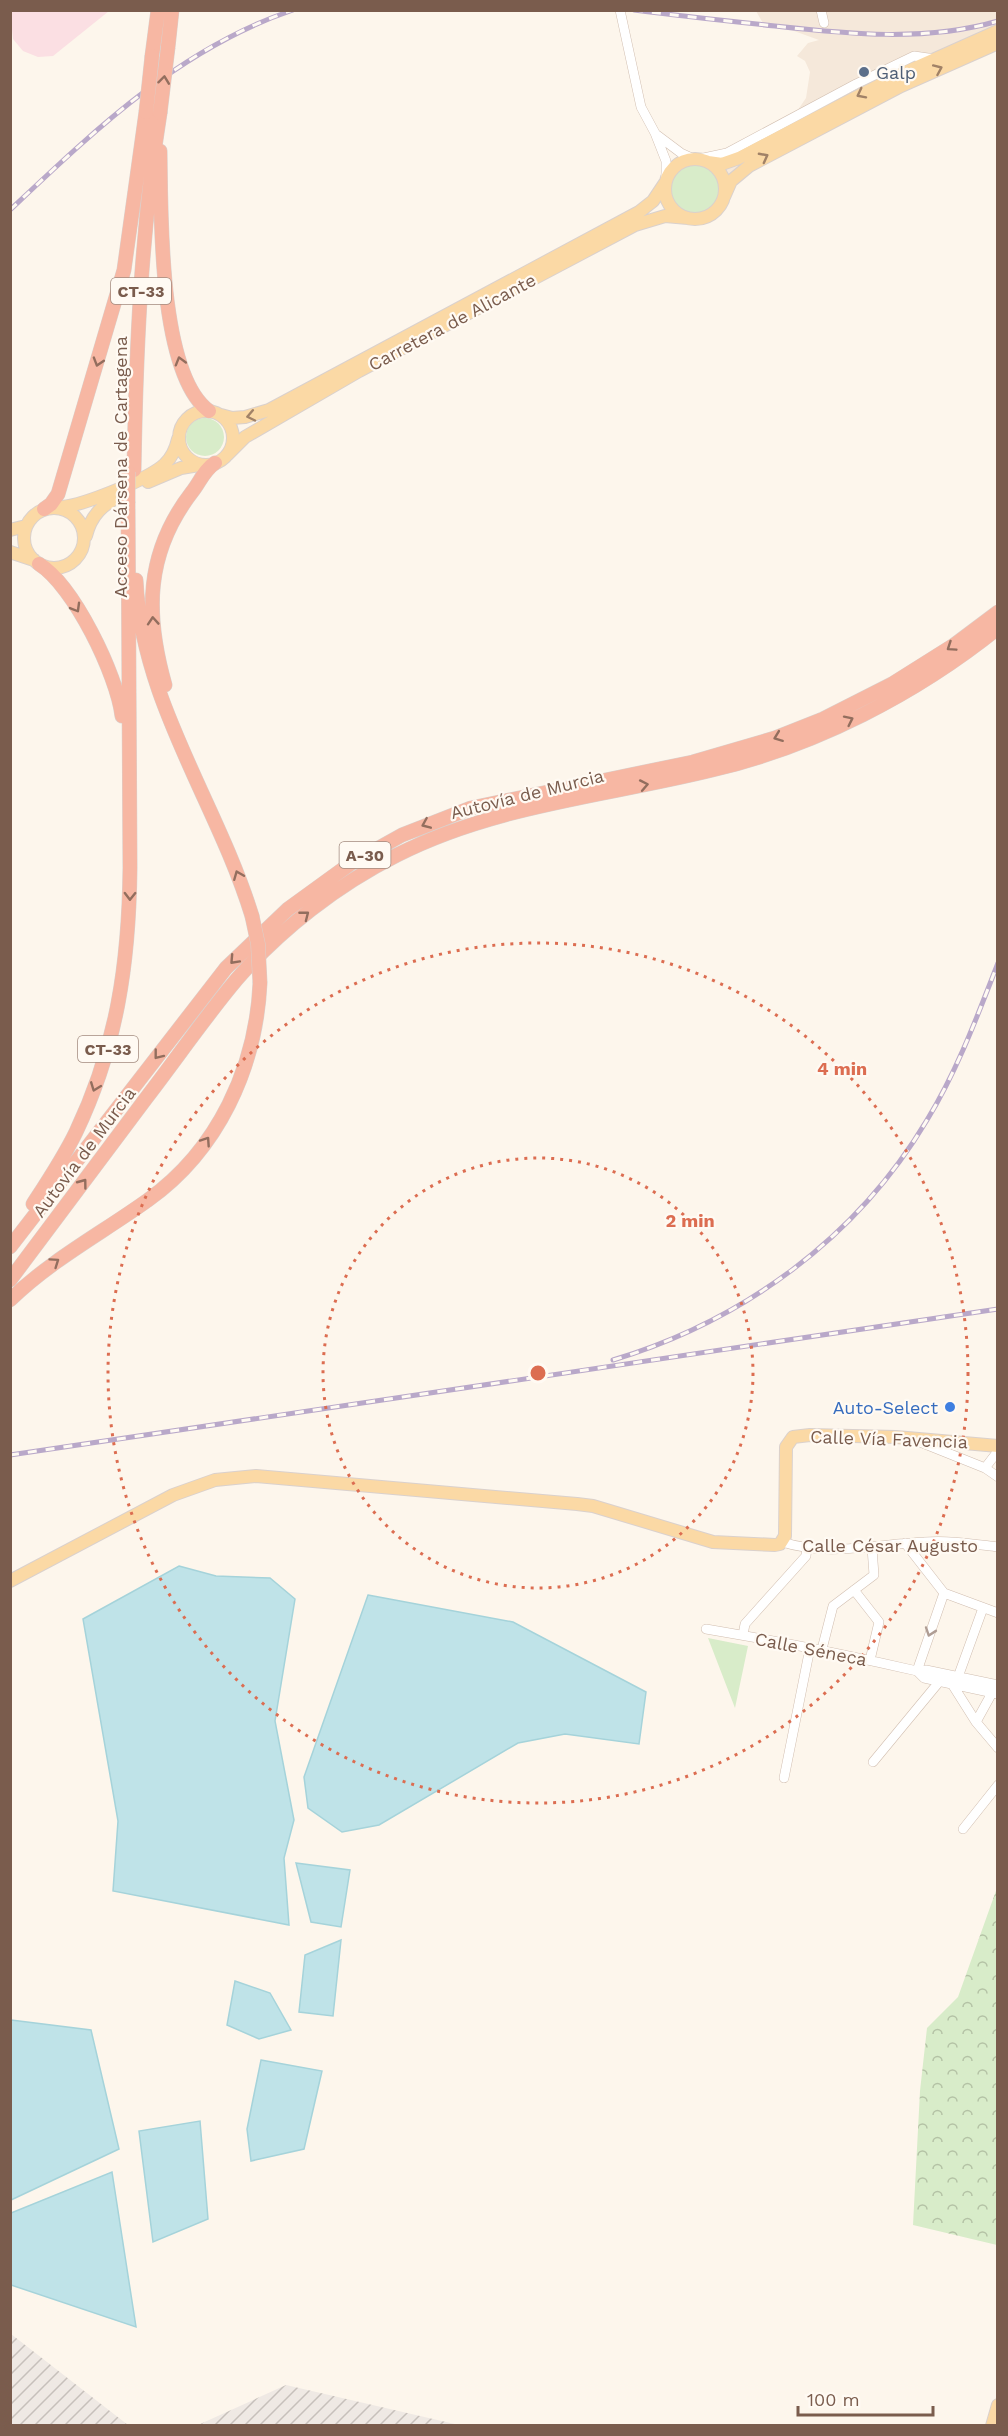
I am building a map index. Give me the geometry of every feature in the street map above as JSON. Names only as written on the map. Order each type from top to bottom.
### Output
[{"type":"highway","name":"Acceso Dársena de Cartagena","points":[[131,471],[138,316],[151,170],[152,56],[158,10]]},
{"type":"highway","name":"Acceso Dársena de Cartagena","points":[[153,112],[168,47],[172,10]]},
{"type":"highway","name":"CT-33","points":[[140,161],[153,112]]},
{"type":"highway","points":[[153,112],[163,247],[172,325],[188,384],[200,403],[215,413]]},
{"type":"highway","name":"Acceso Dársena de Cartagena","points":[[10,1238],[75,1135],[97,1084],[120,1003],[128,945],[131,471],[128,349],[140,161]]},
{"type":"highway","points":[[49,508],[58,494],[115,304],[130,233],[140,161]]},
{"type":"highway","points":[[209,464],[166,534],[156,565],[152,599],[156,652],[169,699],[221,836]]},
{"type":"highway","name":"Acceso Dársena de Cartagena","points":[[10,1300],[45,1270],[150,1199],[178,1175],[200,1151],[222,1119],[236,1092],[248,1059],[259,1004],[261,983],[258,944],[242,885],[167,716],[147,658],[140,620],[131,501]]},
{"type":"highway","points":[[36,562],[51,573],[66,591],[112,675],[118,692],[123,726],[130,838]]},
{"type":"highway","name":"Autovía de Murcia","points":[[10,1280],[223,997],[247,969],[298,921],[373,868],[430,840],[503,815],[586,790],[763,743],[810,724],[858,702],[905,676],[998,612]]},
{"type":"highway","name":"Autovía de Murcia","points":[[10,1246],[218,978],[244,949],[288,909],[360,858],[434,821],[484,805],[724,768],[814,736],[912,687],[998,628]]},
{"type":"main road","points":[[995,38],[749,166],[731,181],[717,208],[707,216],[688,218],[676,212],[669,205],[665,192],[666,181],[675,166],[684,161],[700,160],[722,164],[739,158],[861,94],[935,59],[995,38]]},
{"type":"main road","points":[[700,160],[722,177],[724,197]]},
{"type":"main road","name":"Carretera de Alicante","points":[[215,413],[232,418],[245,417],[278,406],[354,363],[639,212],[653,201],[666,181]]},
{"type":"main road","name":"Carretera de Alicante","points":[[227,455],[245,437],[340,382],[635,225],[665,216],[688,218]]},
{"type":"main road","points":[[10,552],[36,562],[52,568],[66,566],[79,556],[93,518],[107,502],[176,470],[209,464],[227,455],[233,436],[229,424],[215,413],[201,411],[189,416],[181,425],[171,457],[158,469],[84,502],[68,507],[49,508],[33,515],[26,526],[25,544],[36,562]]},
{"type":"main road","points":[[178,434],[183,453],[193,462],[209,464]]},
{"type":"main road","points":[[49,508],[68,510],[79,519],[84,530],[84,543]]},
{"type":"main road","points":[[10,530],[26,526]]},
{"type":"main road","name":"Calle Vía Favencia","points":[[783,1542],[785,1536],[786,1447],[793,1437],[910,1438],[998,1449]]},
{"type":"main road","points":[[10,1581],[173,1495],[215,1480],[256,1476],[593,1506],[713,1542],[766,1545],[783,1542]]},
{"type":"main road","points":[[992,2426],[998,2405]]},
{"type":"street","points":[[821,10],[824,23]]},
{"type":"street","points":[[620,13],[641,107],[655,133],[667,164],[666,181]]},
{"type":"street","points":[[655,133],[681,153],[700,160]]},
{"type":"street","points":[[910,1438],[985,1468],[998,1477]]},
{"type":"street","points":[[985,1468],[998,1449]]},
{"type":"street","name":"Calle César Augusto","points":[[783,1542],[807,1546],[872,1548],[905,1543],[949,1542],[998,1547]]},
{"type":"street","points":[[905,1543],[944,1593],[998,1613]]},
{"type":"street","points":[[743,1635],[745,1624],[806,1556],[807,1546]]},
{"type":"street","points":[[822,1649],[833,1606],[874,1575],[872,1548]]},
{"type":"street","points":[[854,1590],[879,1622],[870,1660]]},
{"type":"street","points":[[916,1671],[944,1593]]},
{"type":"street","points":[[983,1608],[955,1680],[976,1722],[998,1748]]},
{"type":"street","name":"Calle Séneca","points":[[706,1629],[822,1649],[916,1671],[926,1670],[996,1691]]},
{"type":"street","points":[[784,1778],[810,1648]]},
{"type":"street","name":"Calle Séneca","points":[[916,1671],[924,1678],[939,1682],[955,1680]]},
{"type":"street","points":[[873,1762],[939,1682]]},
{"type":"street","points":[[976,1722],[996,1691]]},
{"type":"street","points":[[963,1829],[998,1785]]},
{"type":"shaded area","points":[[10,11],[109,11],[53,56],[38,57],[23,51],[13,39]]},
{"type":"shaded area","points":[[756,11],[997,11],[997,43],[803,136],[727,188],[705,159],[793,117],[806,98],[810,72],[805,61],[797,56],[808,43],[819,40],[783,27],[764,25]]},
{"type":"shaded area","points":[[11,2334],[128,2425],[11,2425]]},
{"type":"shaded area","points":[[286,2385],[459,2425],[198,2425]]},
{"type":"green space","points":[[689,160],[701,160],[711,164],[720,173],[724,195],[716,210],[701,218],[689,218],[679,214],[670,205],[666,195],[666,183],[670,173],[679,164]]},
{"type":"green space","points":[[205,418],[218,424],[224,437],[218,450],[205,456],[192,450],[186,437],[192,424]]},
{"type":"green space","points":[[708,1638],[748,1646],[735,1708]]},
{"type":"green space","points":[[997,1888],[997,2245],[913,2225],[920,2091],[927,2028],[958,1997]]},
{"type":"water","points":[[179,1566],[216,1576],[270,1578],[295,1599],[275,1721],[294,1820],[284,1858],[289,1925],[113,1891],[118,1821],[83,1619]]},
{"type":"water","points":[[368,1595],[513,1622],[646,1692],[639,1744],[565,1734],[518,1743],[379,1825],[342,1832],[308,1808],[304,1777]]},
{"type":"water","points":[[296,1863],[350,1870],[341,1927],[311,1922]]},
{"type":"water","points":[[341,1940],[333,2016],[299,2012],[305,1955]]},
{"type":"water","points":[[235,1981],[270,1993],[291,2030],[259,2039],[227,2025]]},
{"type":"water","points":[[11,2020],[91,2030],[119,2149],[11,2200]]},
{"type":"water","points":[[261,2060],[322,2071],[304,2149],[251,2161],[247,2129]]},
{"type":"water","points":[[200,2121],[208,2219],[153,2242],[139,2131]]},
{"type":"water","points":[[112,2172],[136,2327],[11,2285],[11,2213]]},
{"type":"railway","points":[[10,210],[74,150],[141,94],[176,69],[252,26],[293,10]]},
{"type":"railway","points":[[634,10],[803,29],[887,34],[943,32],[998,21]]},
{"type":"railway","points":[[613,1360],[707,1323],[751,1298],[792,1270],[831,1238],[867,1202],[899,1163],[938,1101],[966,1043],[998,963]]},
{"type":"railway","points":[[10,1455],[998,1309]]},
{"type":"place","name":"Galp","points":[[864,72]]},
{"type":"place","name":"Auto-Select","points":[[950,1407]]}]
